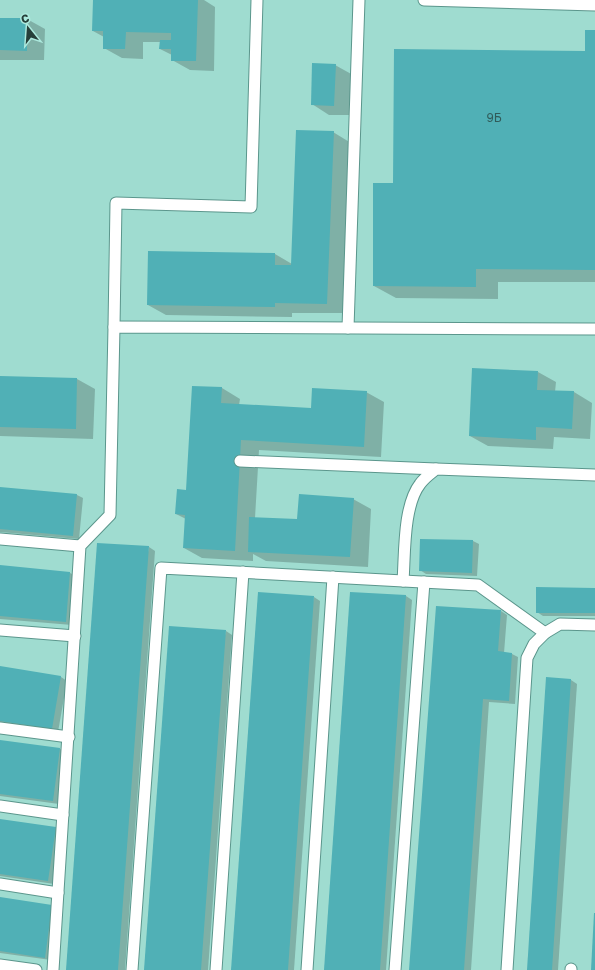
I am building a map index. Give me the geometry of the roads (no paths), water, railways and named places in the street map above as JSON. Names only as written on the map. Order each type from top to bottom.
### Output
[{"type":"lane","points":[[53,970],[80,546],[110,515],[116,203],[251,207],[257,0]]},
{"type":"lane","points":[[348,328],[359,0]]},
{"type":"lane","points":[[424,0],[595,5]]},
{"type":"lane","points":[[114,327],[595,329]]},
{"type":"lane","points":[[240,461],[595,475]]},
{"type":"lane","points":[[403,581],[405,538],[409,508],[413,495],[420,483],[436,469]]},
{"type":"lane","points":[[0,539],[80,546]]},
{"type":"lane","points":[[132,970],[161,568],[478,586],[545,633]]},
{"type":"lane","points":[[216,970],[243,572]]},
{"type":"lane","points":[[307,970],[333,577]]},
{"type":"lane","points":[[395,970],[424,582]]},
{"type":"lane","points":[[506,970],[527,658],[534,644],[545,633],[560,624],[595,625]]},
{"type":"lane","points":[[0,630],[75,636]]},
{"type":"lane","points":[[0,728],[68,738]]},
{"type":"lane","points":[[0,806],[64,815]]},
{"type":"lane","points":[[0,884],[58,893]]},
{"type":"lane","points":[[0,965],[36,970]]}]
